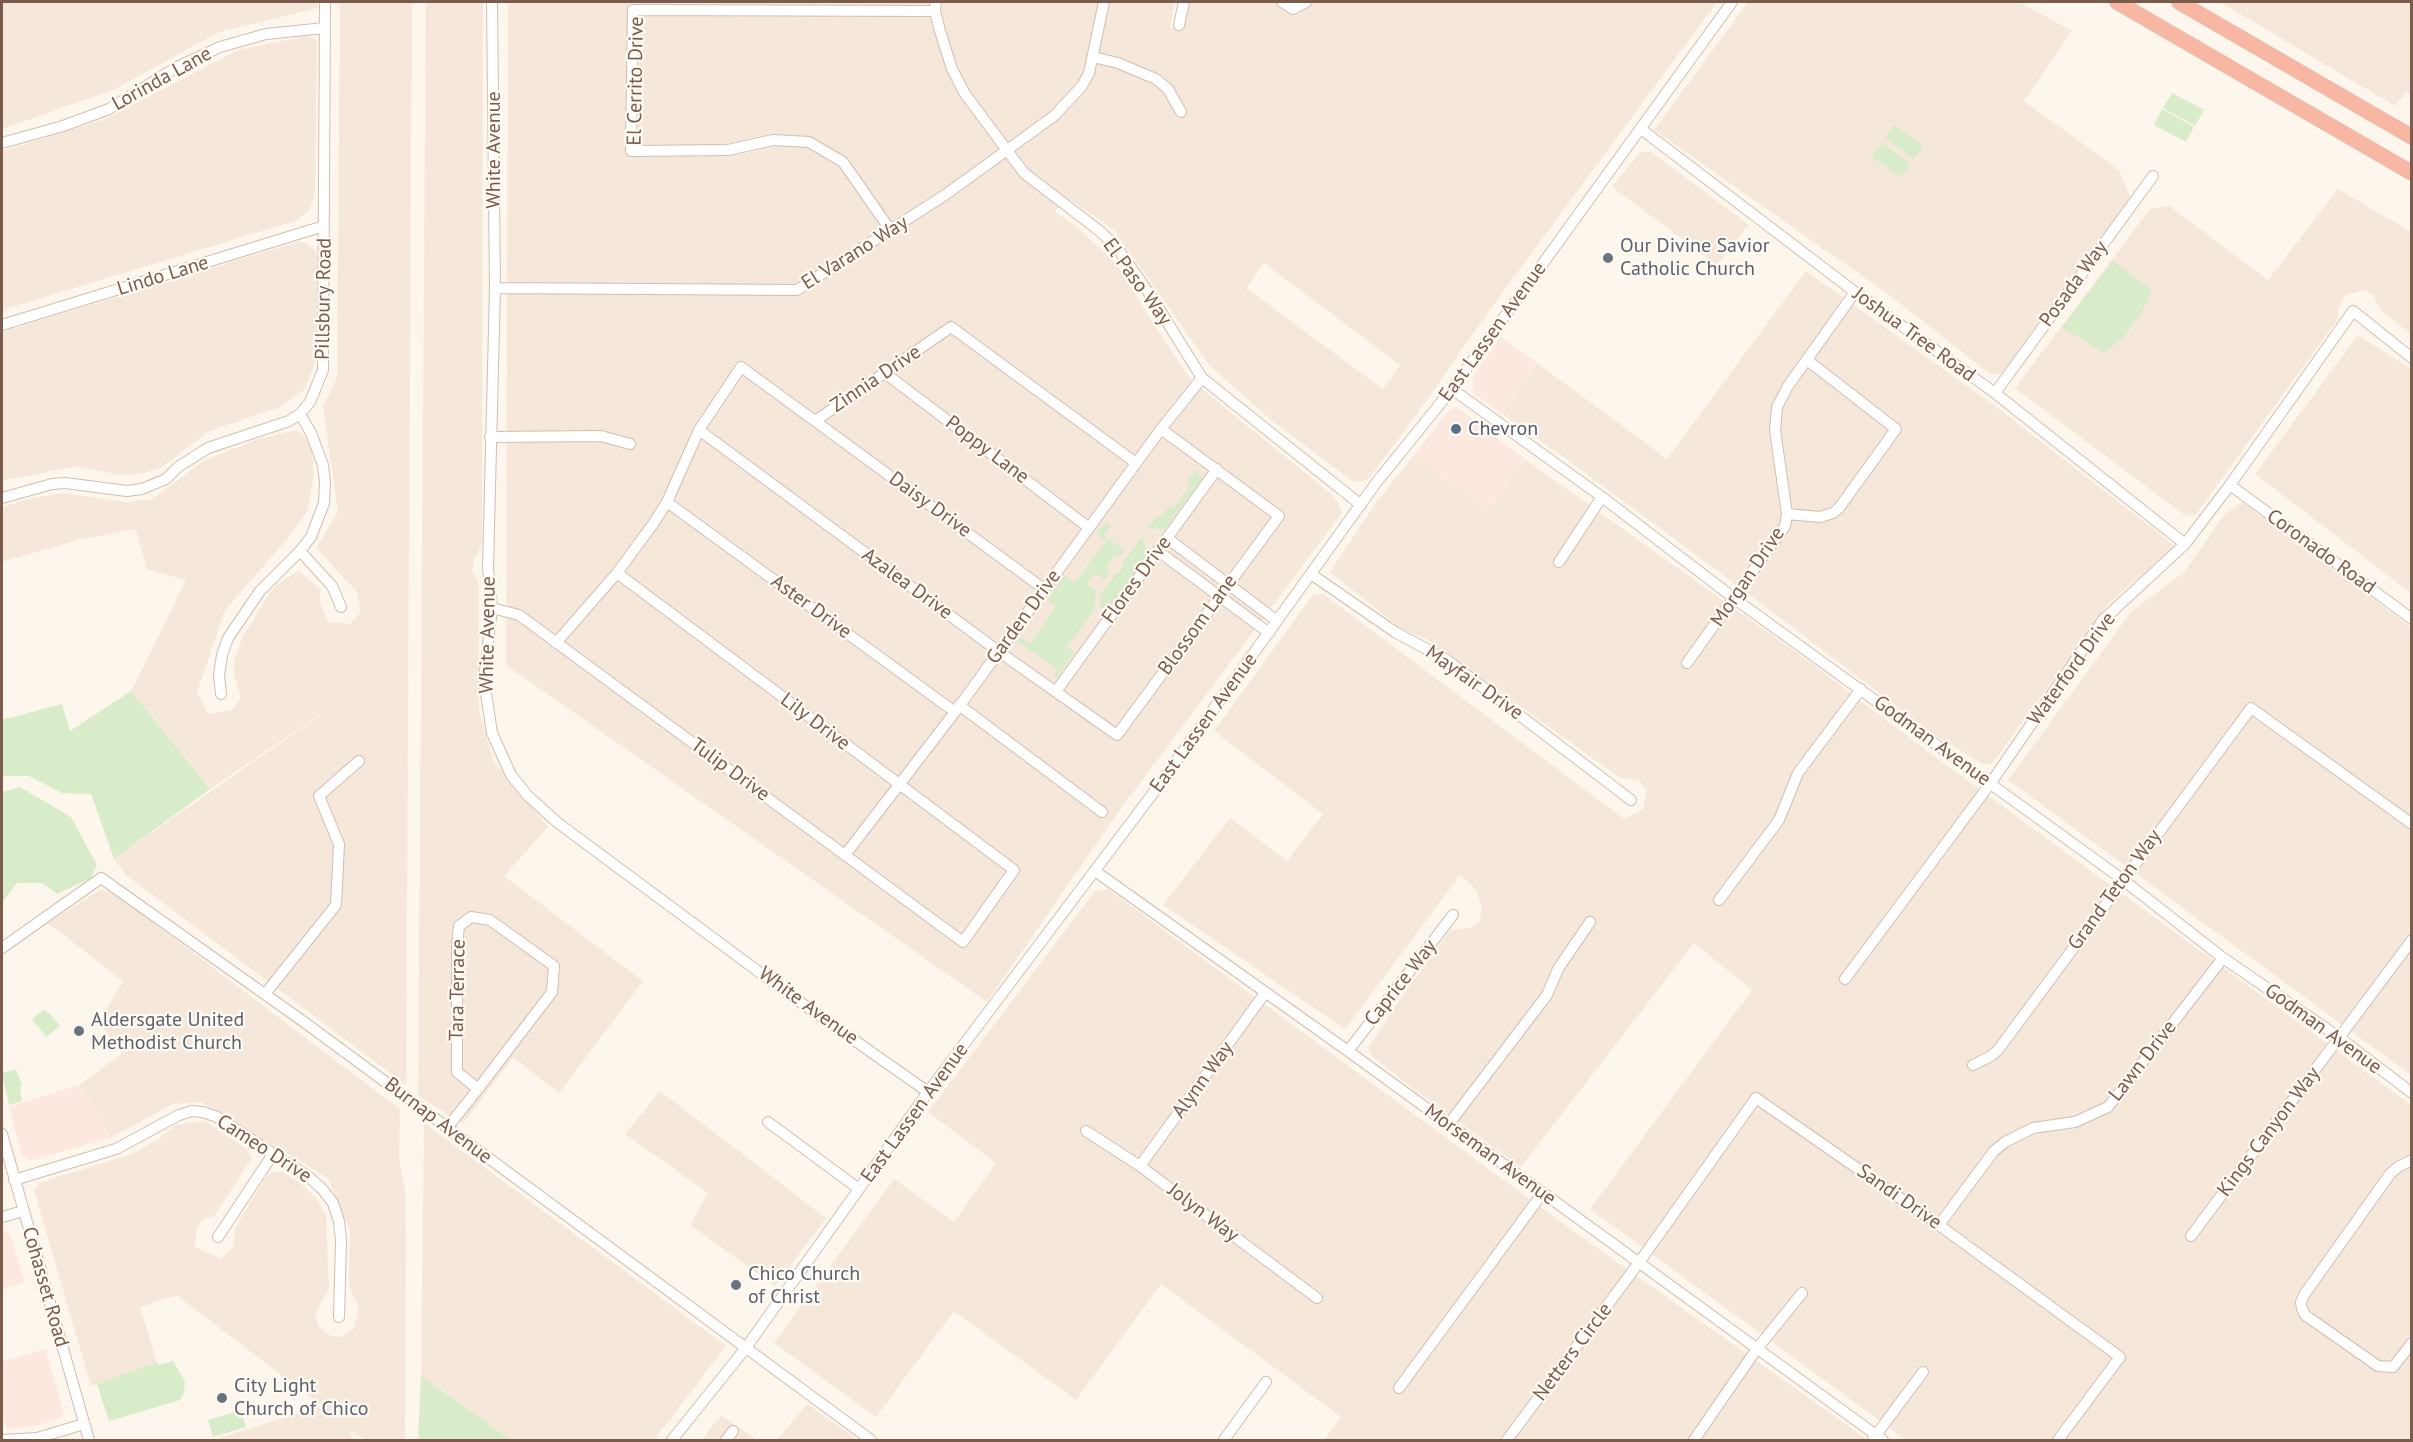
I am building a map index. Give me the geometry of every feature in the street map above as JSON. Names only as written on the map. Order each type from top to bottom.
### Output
[{"type":"highway","points":[[2117,2],[2412,173]]},
{"type":"highway","points":[[2179,2],[2412,137]]},
{"type":"street","name":"Pillsbury Road","points":[[300,414],[318,387],[323,370],[325,2]]},
{"type":"street","name":"White Avenue","points":[[492,2],[495,288],[488,568],[492,608],[484,680],[492,733],[511,775],[528,796],[558,823],[790,995],[928,1092]]},
{"type":"street","name":"El Varano Way","points":[[495,288],[797,290],[891,231],[1039,129],[1070,101],[1082,86],[1093,57],[1104,2]]},
{"type":"street","points":[[1179,26],[1184,2]]},
{"type":"street","points":[[1282,2],[1293,9],[1306,2]]},
{"type":"street","name":"East Lassen Avenue","points":[[672,1440],[745,1349],[928,1092],[1095,871],[1361,505],[1452,389],[1732,2]]},
{"type":"street","name":"El Paso Way","points":[[935,6],[952,69],[965,94],[1024,173],[1101,232],[1118,249],[1151,296],[1202,378],[1361,505]]},
{"type":"street","name":"El Cerrito Drive","points":[[891,231],[843,162],[809,142],[773,140],[728,150],[631,151],[633,10],[935,6]]},
{"type":"street","name":"Lorinda Lane","points":[[2,143],[63,126],[109,109],[177,68],[220,47],[266,34],[325,28]]},
{"type":"street","points":[[1093,57],[1118,63],[1156,79],[1168,89],[1181,112]]},
{"type":"street","name":"Joshua Tree Road","points":[[1641,129],[1855,292],[1995,393],[2185,544]]},
{"type":"street","name":"Posada Way","points":[[1995,393],[2153,176]]},
{"type":"street","name":"Lindo Lane","points":[[2,325],[324,226]]},
{"type":"street","name":"Morgan Drive","points":[[1687,663],[1735,599],[1785,526],[1787,514],[1775,430],[1776,406],[1855,292]]},
{"type":"street","name":"Waterford Drive","points":[[1845,979],[1990,783],[2103,620],[2185,544],[2230,485],[2353,311],[2412,358]]},
{"type":"street","name":"Zinnia Drive","points":[[556,643],[617,573],[667,502],[699,430],[741,367],[815,421],[951,327],[1136,463]]},
{"type":"street","points":[[1787,514],[1820,517],[1833,513],[1839,508],[1896,429],[1807,360]]},
{"type":"street","name":"Poppy Lane","points":[[886,374],[1088,527]]},
{"type":"street","name":"Garden Drive","points":[[845,855],[957,709],[1161,429],[1202,378]]},
{"type":"street","name":"Godman Avenue","points":[[1452,389],[1602,497],[1735,599],[2122,879],[2223,958],[2340,1038],[2412,1093]]},
{"type":"street","points":[[2,498],[52,484],[65,483],[127,491],[142,489],[166,479],[178,467],[208,448],[241,435],[276,426],[300,414],[318,448],[325,483],[324,503],[319,521],[311,537],[300,551],[260,591],[228,638],[222,655],[219,675],[221,694]]},
{"type":"street","name":"Daisy Drive","points":[[815,421],[1044,589]]},
{"type":"street","points":[[1161,429],[1217,469]]},
{"type":"street","name":"Azalea Drive","points":[[699,430],[998,651],[1057,690],[1118,735]]},
{"type":"street","points":[[490,437],[601,436],[630,444]]},
{"type":"street","name":"Blossom Lane","points":[[1118,735],[1279,516],[1217,469]]},
{"type":"street","name":"Flores Drive","points":[[1057,690],[1217,469]]},
{"type":"street","name":"Coronado Road","points":[[2230,485],[2412,619]]},
{"type":"street","points":[[1559,562],[1602,497]]},
{"type":"street","name":"Aster Drive","points":[[667,502],[1102,812]]},
{"type":"street","points":[[1167,538],[1277,621]]},
{"type":"street","points":[[1158,550],[1269,633]]},
{"type":"street","points":[[300,551],[332,586],[341,607]]},
{"type":"street","name":"Lily Drive","points":[[617,573],[1014,870],[963,942]]},
{"type":"street","name":"Mayfair Drive","points":[[1311,574],[1395,632],[1447,660],[1631,800]]},
{"type":"street","name":"Tulip Drive","points":[[492,608],[519,615],[963,942]]},
{"type":"street","points":[[1719,900],[1779,820],[1798,773],[1861,689]]},
{"type":"street","name":"Grand Teton Way","points":[[1973,1065],[1998,1050],[2122,879],[2251,708],[2412,824]]},
{"type":"street","points":[[265,994],[336,905],[339,844],[320,796],[358,761]]},
{"type":"street","name":"Morseman Avenue","points":[[1095,871],[1348,1051],[1877,1439]]},
{"type":"street","name":"Burnap Avenue","points":[[2,948],[101,878],[265,994],[871,1440]]},
{"type":"street","name":"Caprice Way","points":[[1348,1051],[1453,915]]},
{"type":"street","name":"Tara Terrace","points":[[447,1128],[478,1089],[552,992],[554,966],[490,920],[471,917],[459,926],[457,945],[457,1072],[478,1089]]},
{"type":"street","points":[[1449,1125],[1547,995],[1558,969],[1590,922]]},
{"type":"street","name":"Kings Canyon Way","points":[[2191,1236],[2412,940]]},
{"type":"street","name":"Lawn Drive","points":[[1939,1225],[1994,1151],[2005,1142],[2033,1128],[2075,1122],[2108,1107],[2223,958]]},
{"type":"street","name":"Alynn Way","points":[[1140,1166],[1266,993]]},
{"type":"street","name":"Sandi Drive","points":[[1638,1264],[1756,1098],[1939,1225],[2120,1357],[2058,1440]]},
{"type":"street","name":"Cameo Drive","points":[[14,1180],[116,1149],[179,1115],[192,1111],[217,1117],[309,1177],[333,1203],[339,1221],[341,1241],[339,1317]]},
{"type":"street","points":[[768,1122],[859,1189]]},
{"type":"street","name":"Jolyn Way","points":[[1086,1131],[1140,1166],[1317,1298]]},
{"type":"street","name":"Cohasset Road","points":[[2,1134],[89,1440]]},
{"type":"street","points":[[218,1236],[273,1154]]},
{"type":"street","points":[[2412,1160],[2390,1174],[2301,1302],[2305,1315],[2378,1366],[2393,1367],[2412,1343]]},
{"type":"street","points":[[1399,1388],[1542,1194]]},
{"type":"street","points":[[2,1218],[23,1211]]},
{"type":"street","name":"Netters Circle","points":[[1507,1440],[1638,1264]]},
{"type":"street","points":[[1694,1440],[1756,1350],[1802,1293]]},
{"type":"street","points":[[1877,1439],[1923,1372]]},
{"type":"street","points":[[1224,1440],[1266,1382]]},
{"type":"street","points":[[3,1440],[37,1438],[84,1424]]},
{"type":"street","points":[[726,1440],[734,1431]]},
{"type":"shaded area","points":[[2,2],[317,2],[318,8],[219,32],[113,90],[2,129]]},
{"type":"shaded area","points":[[340,2],[412,2],[406,1085],[126,875],[114,859],[355,691],[210,789],[131,691],[186,580],[147,569],[136,529],[81,539],[2,562],[2,507],[28,499],[64,493],[126,502],[152,499],[204,461],[258,439],[296,430],[311,442],[314,474],[308,510],[289,537],[225,610],[197,692],[208,714],[232,710],[241,698],[234,675],[234,661],[243,636],[274,587],[293,574],[299,571],[320,589],[320,603],[328,622],[350,624],[361,612],[357,592],[316,548],[338,512],[323,407],[337,378]]},
{"type":"shaded area","points":[[426,2],[483,2],[482,544],[474,559],[472,571],[479,584],[479,710],[493,760],[548,827],[504,876],[643,981],[559,1093],[513,1057],[463,1124],[418,1096]]},
{"type":"shaded area","points":[[508,2],[1175,2],[1170,27],[1179,30],[1187,2],[1717,2],[1491,308],[1417,414],[1369,478],[1361,482],[1351,480],[1271,420],[1209,365],[1114,230],[1071,200],[1054,211],[1078,228],[1116,263],[1192,381],[1330,493],[1339,503],[1342,513],[1117,814],[987,1002],[506,665]],"holes":[[[1264,263],[1400,365],[1383,389],[1246,288]]]},
{"type":"shaded area","points":[[1748,2],[2019,2],[2072,31],[2024,101],[2119,170],[2131,199],[2001,374],[1990,374],[1888,294],[1654,130]]},
{"type":"shaded area","points":[[2220,2],[2411,2],[2411,95],[2406,92],[2395,106]]},
{"type":"shaded area","points":[[306,36],[317,40],[315,194],[309,211],[295,221],[2,310],[2,151],[106,119],[238,50]]},
{"type":"shaded area","points":[[1640,152],[1651,152],[1749,225],[1717,265],[1612,187]]},
{"type":"shaded area","points":[[2338,189],[2411,232],[2411,334],[2381,311],[2374,296],[2365,290],[2345,295],[2338,311],[2338,319],[2196,514],[2186,516],[2015,388],[2150,209],[2169,206],[2268,280]]},
{"type":"shaded area","points":[[303,242],[313,248],[318,256],[318,355],[304,390],[280,407],[209,431],[162,467],[141,474],[120,475],[77,466],[2,481],[2,332]]},
{"type":"shaded area","points":[[1806,271],[1991,403],[2175,546],[2109,603],[1992,764],[1984,765],[1932,733],[1738,586],[1502,414],[1537,363],[1667,459]]},
{"type":"shaded area","points":[[2358,335],[2411,369],[2411,593],[2255,474]]},
{"type":"shaded area","points":[[1501,337],[1537,363],[1501,414],[1473,392],[1473,376]]},
{"type":"shaded area","points":[[1455,408],[1461,410],[1526,460],[1486,511],[1414,455],[1449,410]]},
{"type":"shaded area","points":[[1414,455],[1486,511],[1526,460],[1804,658],[1927,751],[2411,1105],[2411,1440],[1906,1440],[1590,1209],[1752,990],[1694,943],[1521,1167],[1415,1090],[1372,1056],[1368,1048],[1404,993],[1449,932],[1455,929],[1470,928],[1480,922],[1482,906],[1476,890],[1460,875],[1345,1029],[1163,905],[1230,818],[1287,861],[1323,814],[1214,731],[1312,596],[1323,594],[1624,819],[1643,809],[1647,790],[1639,781],[1620,778],[1427,639],[1403,630],[1330,572],[1376,503]]},
{"type":"shaded area","points":[[2242,502],[2411,627],[2411,1075],[2008,780],[2131,612],[2184,572],[2225,514]]},
{"type":"shaded area","points":[[100,890],[114,893],[400,1109],[399,1158],[405,1190],[406,1238],[405,1437],[400,1440],[366,1440],[350,1431],[353,1440],[212,1440],[322,1406],[176,1295],[140,1307],[157,1362],[91,1386],[34,1190],[39,1183],[132,1154],[159,1139],[175,1125],[204,1121],[247,1149],[252,1158],[214,1216],[203,1219],[196,1229],[195,1247],[221,1259],[234,1246],[235,1228],[265,1178],[273,1171],[282,1172],[300,1183],[317,1199],[326,1216],[329,1289],[315,1314],[319,1327],[331,1336],[341,1337],[354,1328],[359,1308],[349,1286],[350,1230],[328,1178],[201,1102],[173,1104],[110,1138],[101,1115],[79,1085],[122,1054],[99,1022],[123,981],[48,923]]},
{"type":"shaded area","points":[[1109,890],[1569,1228],[1868,1440],[1324,1440],[1341,1417],[1161,1284],[1076,1400],[954,1311],[876,1417],[774,1343],[894,1179],[954,1222],[996,1163],[928,1112],[1095,891]]},
{"type":"shaded area","points":[[79,1085],[101,1115],[110,1138],[33,1160],[27,1159],[22,1155],[9,1107]]},
{"type":"shaded area","points":[[660,1091],[826,1218],[775,1286],[690,1225],[708,1193],[625,1134]]},
{"type":"shaded area","points":[[424,1123],[726,1346],[654,1440],[511,1440],[421,1376]]},
{"type":"shaded area","points":[[2,1231],[10,1235],[25,1282],[2,1289]]},
{"type":"shaded area","points":[[45,1349],[64,1412],[58,1419],[36,1426],[7,1429],[2,1413],[2,1362]]},
{"type":"shaded area","points":[[807,1404],[858,1440],[777,1440]]},
{"type":"shaded area","points":[[721,1415],[757,1440],[702,1440]]},
{"type":"green space","points":[[2172,93],[2204,110],[2195,126],[2163,108]]},
{"type":"green space","points":[[2162,109],[2194,127],[2186,142],[2154,125]]},
{"type":"green space","points":[[1895,125],[1923,146],[1914,159],[1885,138]]},
{"type":"green space","points":[[1882,143],[1911,164],[1901,177],[1872,157]]},
{"type":"green space","points":[[2113,261],[2152,290],[2144,308],[2124,337],[2104,353],[2062,327]]},
{"type":"green space","points":[[1195,471],[1203,478],[1164,529],[1148,528],[1170,505],[1173,508],[1190,485],[1187,482]]},
{"type":"green space","points":[[1106,523],[1111,525],[1104,535],[1124,550],[1118,558],[1115,556],[1106,567],[1110,571],[1104,579],[1095,573],[1087,584],[1096,591],[1095,609],[1067,647],[1075,653],[1057,677],[1054,675],[1058,669],[1017,641],[1020,637],[1030,644],[1056,606],[1047,600],[1065,575],[1075,582],[1106,541],[1096,533]]},
{"type":"green space","points":[[1142,537],[1148,553],[1106,611],[1100,606],[1100,596],[1117,572],[1119,573],[1122,564]]},
{"type":"green space","points":[[131,691],[210,789],[114,859],[91,794],[62,793],[29,776],[2,776],[2,720],[62,704],[70,731]]},
{"type":"green space","points":[[20,787],[71,817],[97,865],[91,878],[57,894],[42,883],[17,883],[2,903],[2,792]]},
{"type":"green space","points":[[43,1010],[50,1014],[60,1026],[46,1037],[32,1019]]},
{"type":"green space","points":[[16,1069],[22,1085],[20,1087],[22,1101],[9,1105],[2,1073]]},
{"type":"green space","points":[[173,1361],[185,1381],[184,1392],[180,1400],[109,1421],[97,1384],[157,1362],[159,1365]]},
{"type":"green space","points":[[421,1376],[511,1440],[418,1440]]},
{"type":"green space","points":[[241,1410],[246,1427],[213,1437],[208,1420]]},
{"type":"place","name":"Our Divine Savior Catholic Church","points":[[1608,258]]},
{"type":"place","name":"Chevron","points":[[1456,429]]},
{"type":"place","name":"Aldersgate United Methodist Church","points":[[79,1031]]},
{"type":"place","name":"Chico Church of Christ","points":[[736,1285]]},
{"type":"place","name":"City Light Church of Chico","points":[[222,1398]]}]
